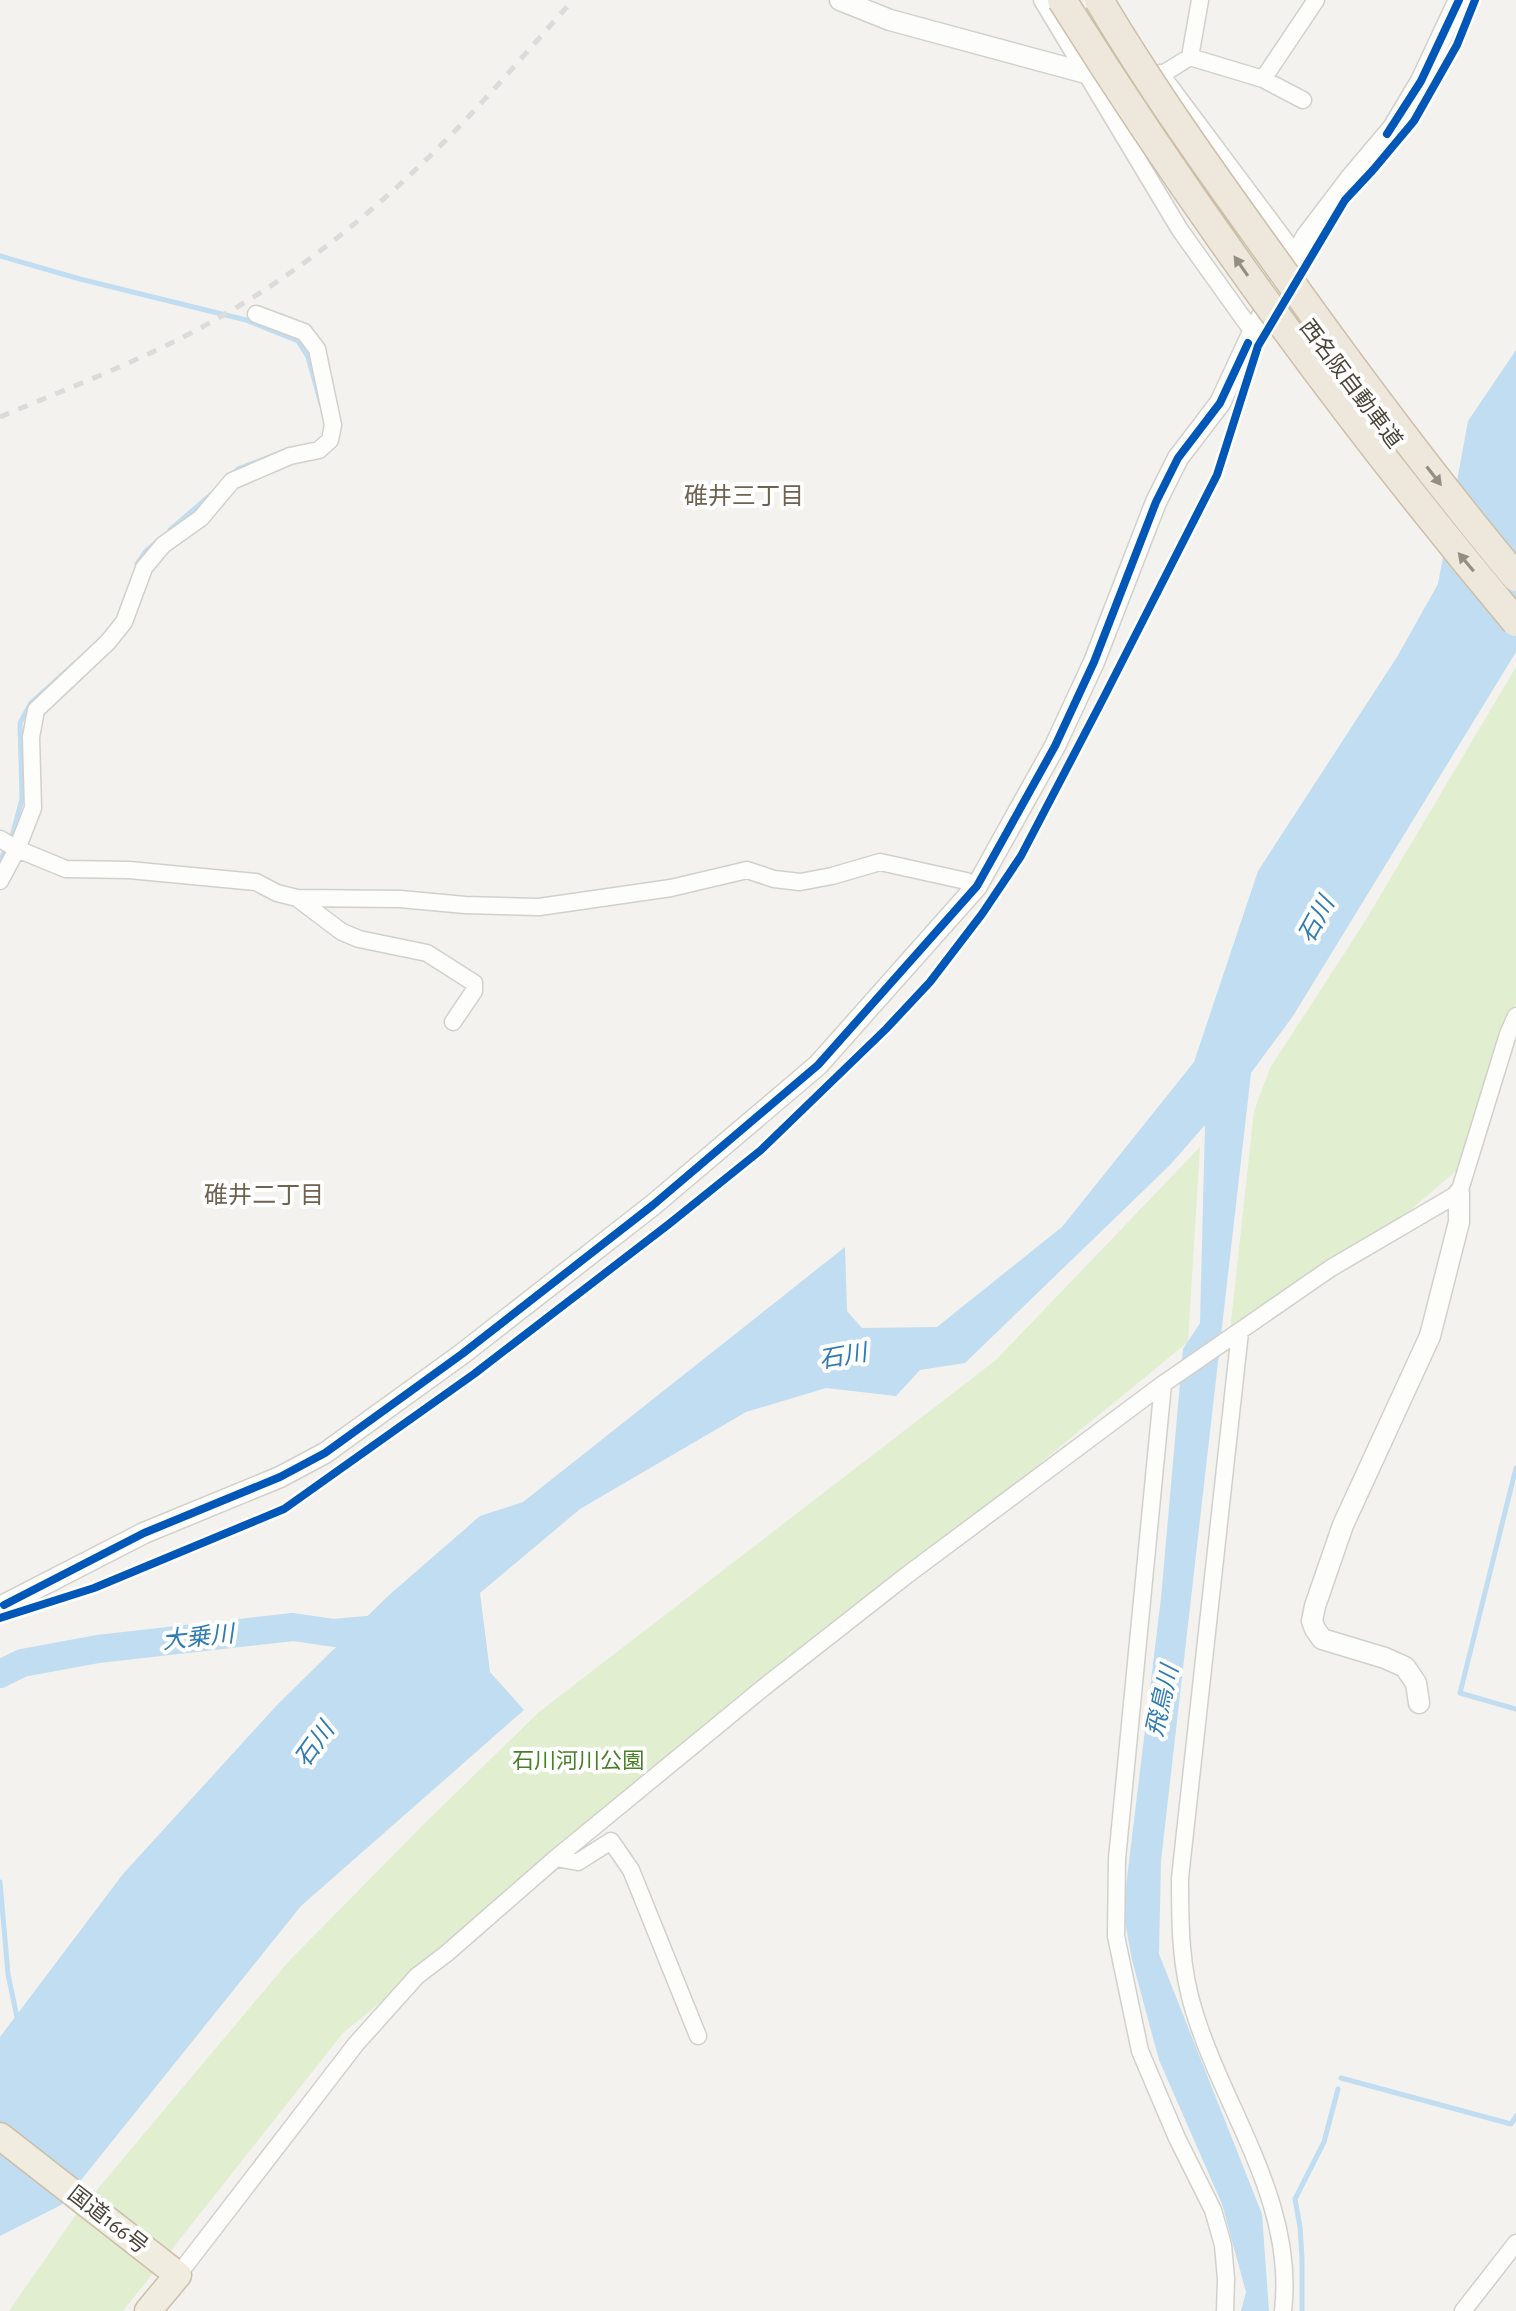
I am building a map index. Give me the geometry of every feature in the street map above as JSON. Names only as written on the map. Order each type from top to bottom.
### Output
[{"type":"highway","name":"西名阪自動車道","points":[[1062,0],[1113,81],[1258,291],[1444,536],[1516,622]]},
{"type":"highway","name":"西名阪自動車道","points":[[1112,0],[1127,48],[1196,150],[1324,329],[1450,497],[1516,577]]},
{"type":"highway","name":"国道166号","points":[[0,2136],[174,2271]]},
{"type":"highway","points":[[148,2311],[174,2271]]},
{"type":"street","points":[[840,0],[890,20],[1086,73],[1161,75],[1190,57],[1200,0]]},
{"type":"street","points":[[1042,0],[1180,230],[1253,332]]},
{"type":"street","points":[[1112,0],[1161,75],[1296,255]]},
{"type":"street","points":[[1263,79],[1316,0]]},
{"type":"street","points":[[0,1607],[144,1533],[280,1477],[325,1453],[462,1354],[653,1205],[818,1065],[977,886],[1055,746],[1094,662],[1156,502],[1178,458],[1220,403],[1253,332],[1306,237],[1393,128],[1421,81],[1459,0]]},
{"type":"street","points":[[1190,57],[1263,79],[1303,100]]},
{"type":"street","points":[[0,881],[33,808],[31,737],[36,710],[108,642],[124,622],[144,568],[163,545],[201,518],[232,481],[290,456],[319,450],[330,440],[333,425],[317,349],[304,332],[256,314]]},
{"type":"street","points":[[0,839],[66,869],[129,870],[256,882],[277,893],[297,898],[400,899],[539,907],[671,888],[747,870],[774,879],[800,882],[880,862],[977,886]]},
{"type":"street","points":[[297,898],[342,932],[359,939],[427,953],[474,983],[474,991],[453,1022]]},
{"type":"street","points":[[1419,1703],[1416,1683],[1405,1667],[1322,1639],[1312,1621],[1343,1525],[1430,1336],[1459,1222],[1459,1193],[1516,1016]]},
{"type":"street","points":[[174,2271],[356,2044],[417,1976],[556,1858],[763,1688],[907,1575],[1163,1384],[1331,1268],[1459,1193]]},
{"type":"street","points":[[1240,1332],[1180,1878],[1180,1944],[1193,2009],[1211,2059],[1260,2169],[1280,2230],[1286,2290],[1283,2311]]},
{"type":"street","points":[[1163,1384],[1117,1859],[1116,1936],[1140,2051],[1177,2138],[1213,2210],[1223,2245],[1225,2311]]},
{"type":"street","points":[[556,1858],[578,1862],[611,1841],[631,1870],[698,2036]]},
{"type":"street","points":[[1463,2311],[1516,2243]]},
{"type":"green space","points":[[1516,667],[1516,1004],[1509,1017],[1463,1165],[1402,1217],[1230,1331],[1254,1111],[1270,1068],[1364,923]]},
{"type":"green space","name":"石川河川公園","points":[[1200,1147],[1188,1342],[343,2033],[123,2311],[9,2311],[75,2216],[289,1961],[426,1822],[539,1712],[996,1360]]},
{"type":"water","points":[[1516,350],[1516,652],[1293,1016],[1251,1073],[1161,1861],[1159,1954],[1262,2214],[1269,2311],[1241,2311],[1246,2292],[1222,2204],[1159,2060],[1132,1960],[1123,1911],[1161,1598],[1183,1349],[1200,1323],[1205,1125],[1170,1165],[965,1363],[920,1370],[896,1396],[826,1388],[746,1412],[580,1509],[480,1593],[490,1672],[524,1710],[301,1906],[61,2205],[0,2236],[0,2037],[123,1874],[277,1705],[388,1596],[480,1516],[523,1502],[845,1247],[847,1311],[862,1328],[937,1327],[1062,1227],[1194,1062],[1258,871],[1397,657],[1438,584],[1468,421]]},
{"type":"waterway","points":[[0,256],[246,320],[298,341],[308,357],[321,404]]},
{"type":"waterway","points":[[233,474],[238,469],[282,452]]},
{"type":"waterway","points":[[170,530],[214,492]]},
{"type":"waterway","points":[[137,564],[157,542]]},
{"type":"waterway","points":[[0,861],[12,836],[22,799],[20,723],[31,703],[74,664]]},
{"type":"waterway","points":[[1516,1468],[1460,1693],[1516,1709]]},
{"type":"waterway","name":"大乗川","points":[[0,1674],[22,1663],[98,1649],[293,1627],[334,1633],[389,1628]]},
{"type":"waterway","points":[[0,1882],[8,1974],[18,2022]]},
{"type":"waterway","points":[[1341,2078],[1511,2124],[1516,2116]]},
{"type":"waterway","points":[[1302,2311],[1302,2258],[1295,2199],[1324,2142],[1338,2089]]},
{"type":"railway","points":[[0,417],[176,341],[261,293],[316,254],[368,212],[442,144],[573,0]]},
{"type":"cycle path","points":[[1387,134],[1421,81],[1459,0]]},
{"type":"cycle path","points":[[0,1618],[94,1588],[284,1509],[474,1374],[761,1150],[930,982],[1021,856],[1104,697],[1217,475],[1258,346],[1345,200],[1414,121],[1457,45],[1475,0]]},
{"type":"cycle path","points":[[4,1605],[144,1533],[280,1477],[325,1453],[462,1354],[653,1205],[818,1065],[977,886],[1055,746],[1094,662],[1156,502],[1178,458],[1220,403],[1248,343]]},
{"type":"district","name":"碓井三丁目","points":[[744,497]]},
{"type":"district","name":"碓井二丁目","points":[[264,1196]]},
{"type":"water label","name":"石川","points":[[1317,920]]},
{"type":"water label","name":"石川","points":[[843,1357]]},
{"type":"water label","name":"飛鳥川","points":[[1163,1701]]},
{"type":"water label","name":"石川","points":[[315,1745]]}]
